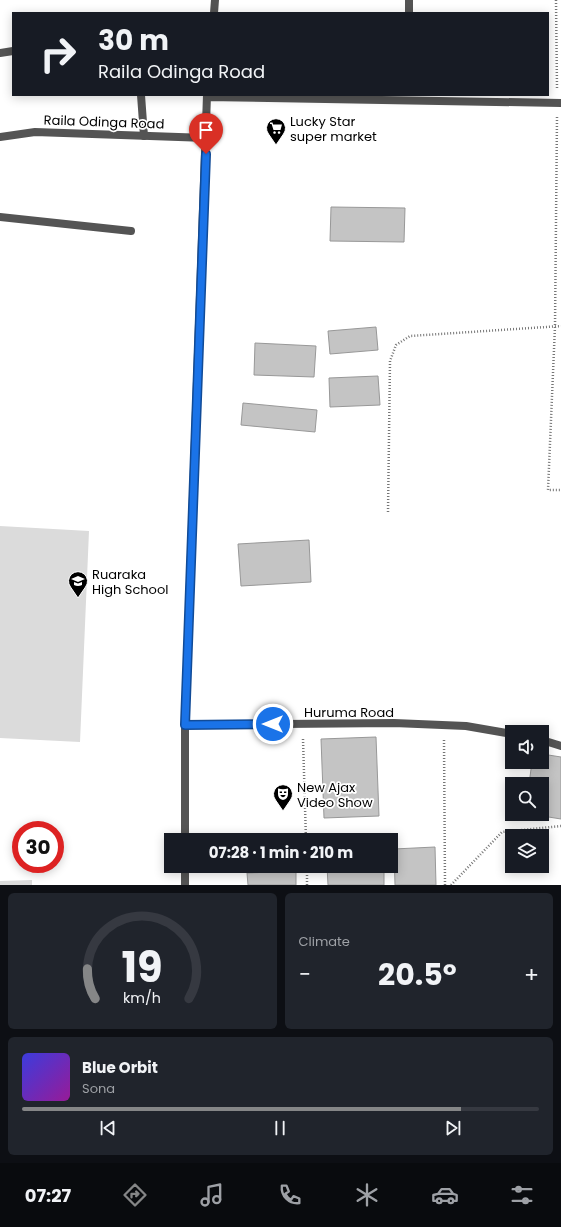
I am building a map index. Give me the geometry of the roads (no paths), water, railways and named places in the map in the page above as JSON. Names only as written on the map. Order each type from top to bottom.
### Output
[{"type":"street","points":[[214,12],[215,0]]},
{"type":"street","points":[[409,0],[409,12]]},
{"type":"street","points":[[0,53],[12,51]]},
{"type":"street","points":[[141,96],[144,136]]},
{"type":"street","points":[[185,833],[185,725],[207,138],[207,96],[408,98],[559,103]]},
{"type":"street","name":"Raila Odinga Road","points":[[0,135],[35,132],[207,138]]},
{"type":"street","points":[[0,217],[132,231]]},
{"type":"street","name":"Huruma Road","points":[[185,725],[444,725],[466,726],[505,733]]},
{"type":"street","points":[[549,742],[561,746]]},
{"type":"street","points":[[185,873],[185,885]]},
{"type":"place","name":"Lucky Star super market","points":[[276,145]]},
{"type":"place","name":"Ruaraka High School","points":[[78,598]]},
{"type":"place","name":"New Ajax Video Show","points":[[283,811]]}]
